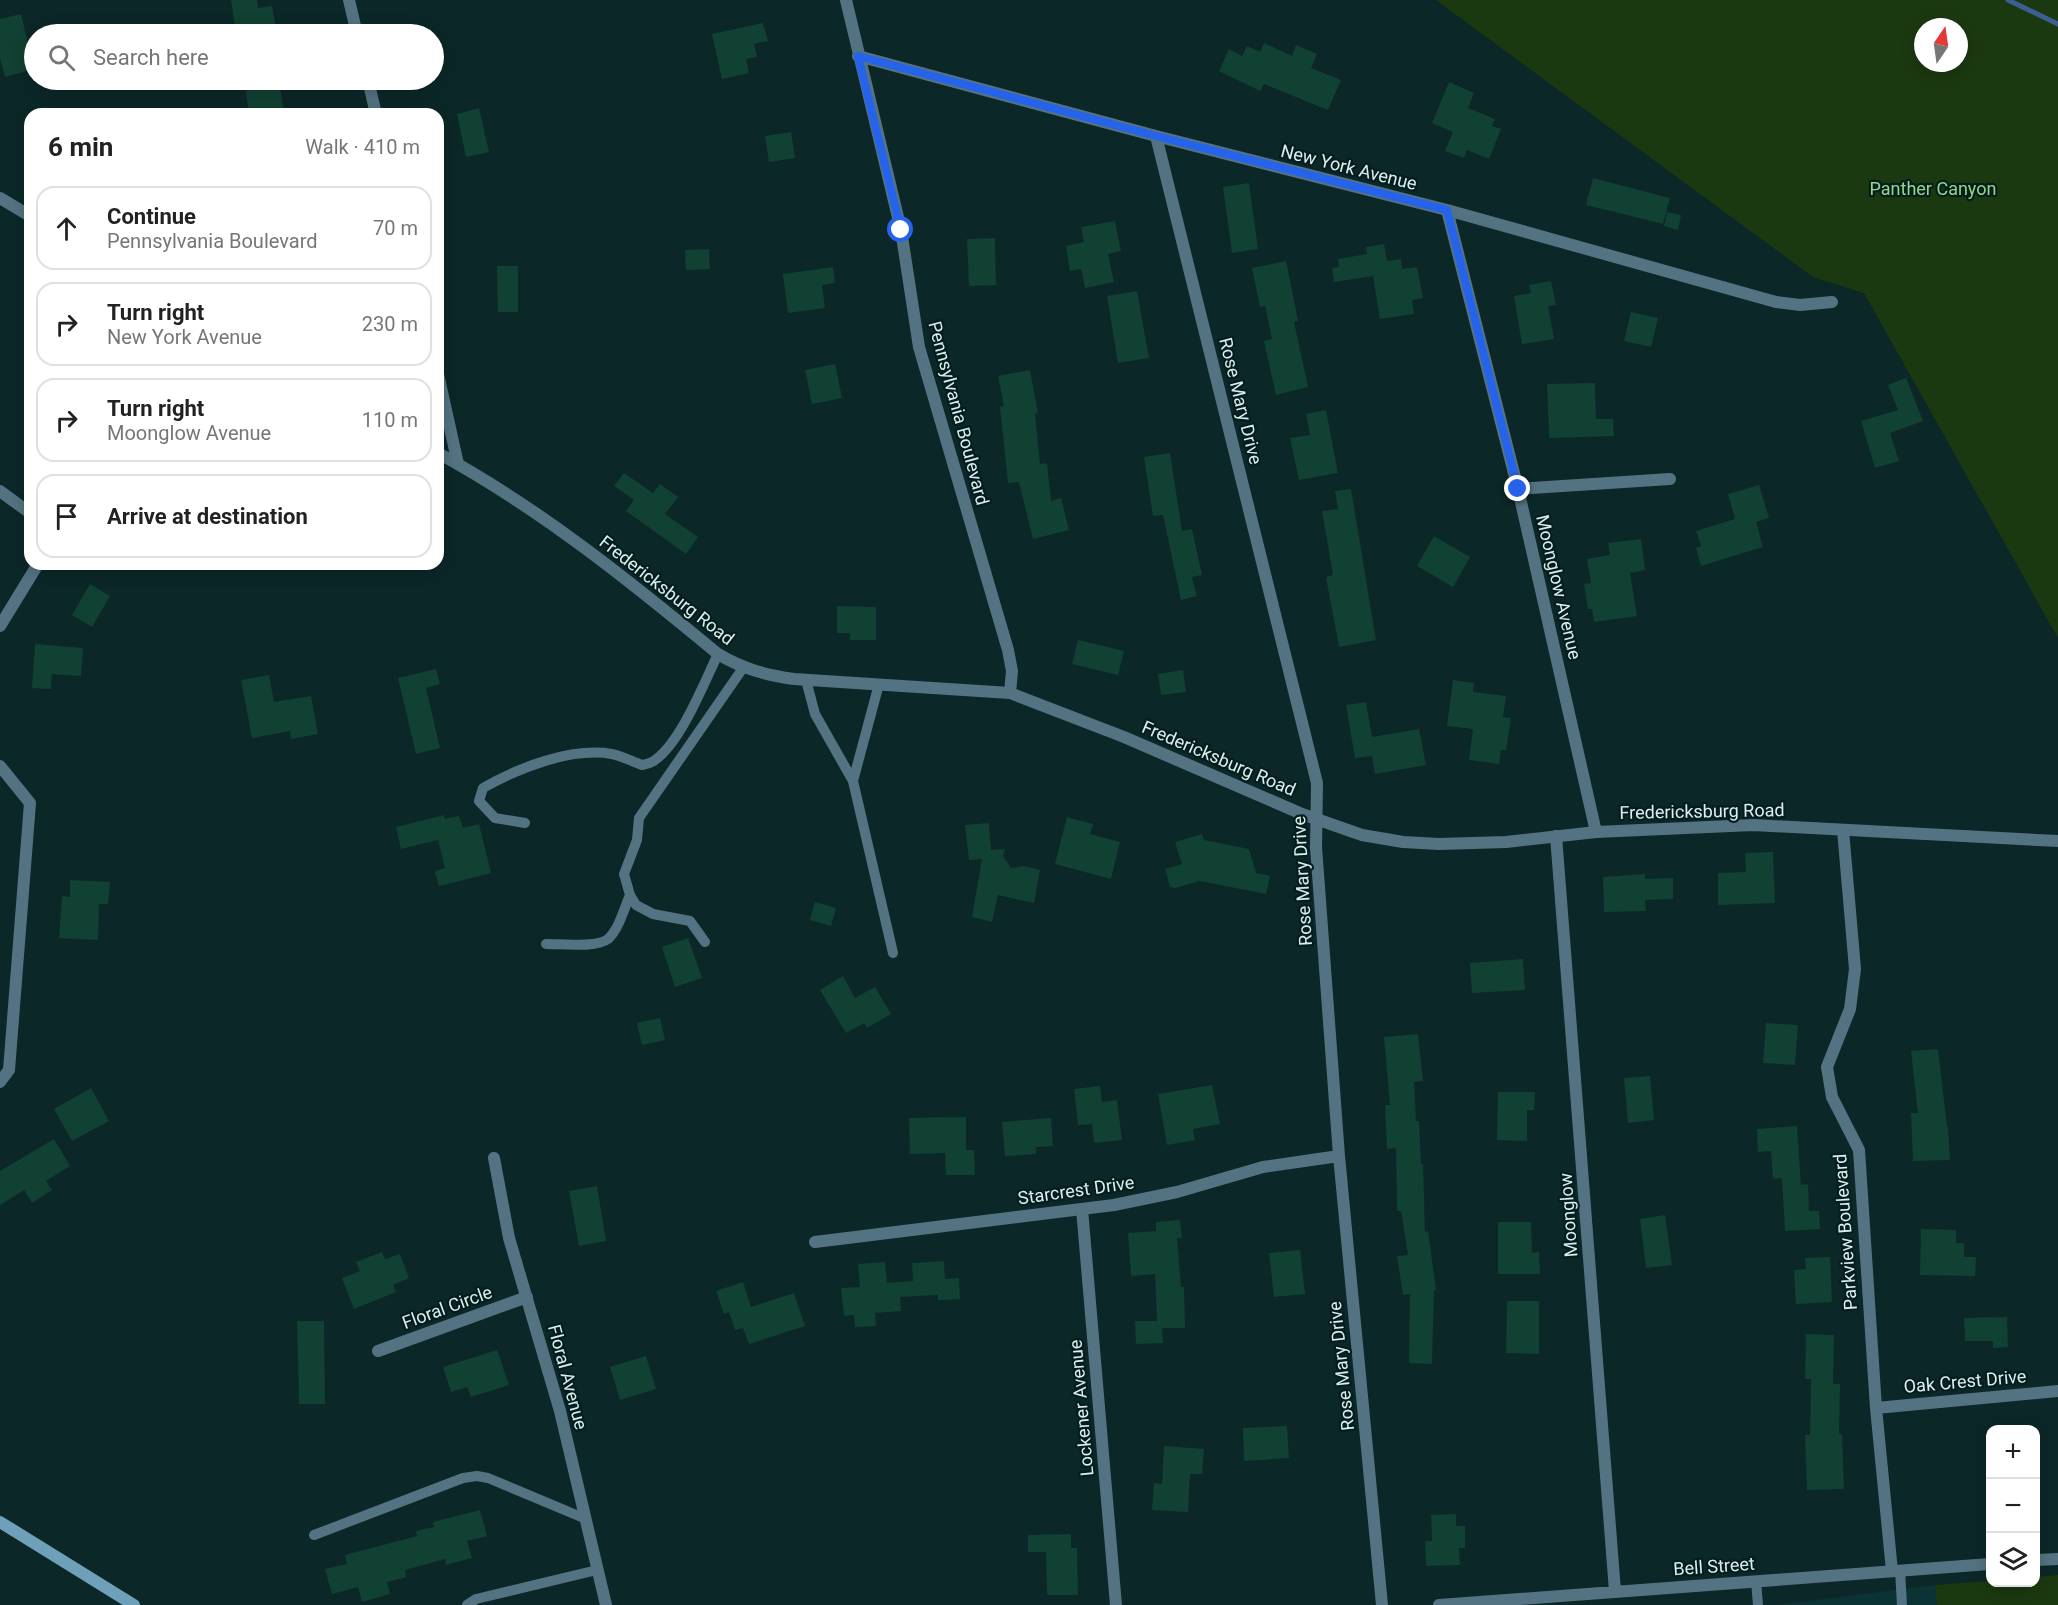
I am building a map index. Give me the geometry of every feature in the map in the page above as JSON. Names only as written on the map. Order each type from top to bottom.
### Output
[{"type":"main road","points":[[0,1522],[134,1605]]},
{"type":"street","points":[[349,0],[355,24]]},
{"type":"street","name":"Pennsylvania Boulevard","points":[[846,0],[901,230],[919,347],[1010,661],[1010,693]]},
{"type":"street","name":"New York Avenue","points":[[858,56],[1156,136],[1447,210],[1776,302],[1800,305],[1832,302]]},
{"type":"street","points":[[370,90],[375,108]]},
{"type":"street","name":"Rose Mary Drive","points":[[1156,136],[1317,783],[1317,859],[1339,1156],[1382,1605]]},
{"type":"street","points":[[0,198],[24,212]]},
{"type":"street","name":"Moonglow Avenue","points":[[1447,210],[1518,489],[1596,832]]},
{"type":"street","points":[[444,401],[458,464]]},
{"type":"street","name":"Fredericksburg Road","points":[[444,456],[581,546],[718,654],[744,668],[766,675],[806,680],[1010,693],[1124,736],[1302,814],[1362,835],[1439,844],[1506,842],[1596,832],[1753,825],[2058,842]]},
{"type":"street","points":[[1518,489],[1670,479]]},
{"type":"street","points":[[0,491],[24,509]]},
{"type":"street","points":[[0,626],[34,570]]},
{"type":"street","points":[[0,766],[30,803],[9,1070],[0,1082]]},
{"type":"street","name":"Parkview Boulevard","points":[[1843,830],[1855,969],[1854,989],[1850,1009],[1827,1067],[1832,1097],[1859,1150],[1875,1408],[1896,1570]]},
{"type":"street","name":"Moonglow","points":[[1556,836],[1615,1591]]},
{"type":"street","name":"Starcrest Drive","points":[[815,1242],[1082,1209],[1177,1192],[1263,1167],[1339,1156]]},
{"type":"street","name":"Floral Avenue","points":[[494,1158],[509,1238],[560,1411],[606,1605]]},
{"type":"street","name":"Lockener Avenue","points":[[1082,1209],[1116,1605]]},
{"type":"street","name":"Floral Circle","points":[[378,1352],[527,1297]]},
{"type":"street","name":"Oak Crest Drive","points":[[1875,1408],[2058,1391]]},
{"type":"street","points":[[2040,1560],[2058,1559]]},
{"type":"street","name":"Bell Street","points":[[1439,1605],[1986,1564]]},
{"type":"lane","points":[[525,823],[495,818],[479,801],[483,788],[508,774],[573,754],[612,754],[642,765],[655,761],[675,738],[718,654]]},
{"type":"lane","points":[[705,942],[690,921],[653,914],[636,905],[630,896],[624,874],[637,840],[639,818],[744,668]]},
{"type":"lane","points":[[806,680],[814,714],[854,781],[893,953]]},
{"type":"lane","points":[[854,781],[879,684]]},
{"type":"lane","points":[[546,944],[595,944],[607,940],[615,930],[630,896]]},
{"type":"lane","points":[[314,1535],[463,1478],[477,1476],[488,1478],[586,1520]]},
{"type":"lane","points":[[467,1605],[476,1599],[597,1570]]},
{"type":"lane","points":[[1896,1570],[1902,1605]]},
{"type":"lane","points":[[1756,1581],[1758,1605]]},
{"type":"shaded area","points":[[1935,1585],[1937,1605],[1776,1605]]},
{"type":"green space","name":"Panther Canyon","points":[[1436,0],[2058,0],[2058,638],[1864,293],[1813,277]]},
{"type":"green space","points":[[2058,1575],[2058,1605],[1937,1605],[1935,1585],[1986,1581],[1986,1587],[2040,1587],[2040,1577]]},
{"type":"building","points":[[231,0],[257,0],[258,8],[272,6],[275,24],[235,24]]},
{"type":"building","points":[[21,14],[24,27],[24,72],[5,77],[0,58],[0,19]]},
{"type":"building","points":[[763,23],[768,41],[754,44],[757,57],[746,59],[749,73],[722,79],[712,34]]},
{"type":"building","points":[[1264,43],[1292,56],[1296,45],[1317,54],[1311,68],[1341,80],[1328,110],[1264,84],[1260,91],[1219,71],[1229,49],[1242,56],[1247,46],[1260,52]]},
{"type":"building","points":[[1449,82],[1474,93],[1468,108],[1495,119],[1492,126],[1501,129],[1489,159],[1467,150],[1464,158],[1445,151],[1453,132],[1432,123]]},
{"type":"building","points":[[245,90],[280,90],[283,108],[248,108]]},
{"type":"building","points":[[479,108],[489,152],[466,157],[457,114]]},
{"type":"building","points":[[791,132],[795,158],[769,162],[765,136]]},
{"type":"building","points":[[1593,178],[1670,198],[1663,224],[1586,205]]},
{"type":"building","points":[[1249,183],[1258,249],[1232,253],[1223,187]]},
{"type":"building","points":[[1667,212],[1681,215],[1678,230],[1664,226]]},
{"type":"building","points":[[1115,221],[1121,251],[1108,254],[1114,282],[1085,288],[1081,269],[1070,271],[1066,246],[1084,242],[1081,227]]},
{"type":"building","points":[[995,238],[996,285],[969,286],[967,239]]},
{"type":"building","points":[[1384,244],[1387,261],[1401,259],[1402,269],[1417,267],[1423,298],[1412,300],[1414,314],[1380,319],[1373,276],[1334,282],[1332,268],[1339,267],[1338,259],[1367,254],[1366,247]]},
{"type":"building","points":[[709,249],[710,269],[686,270],[685,250]]},
{"type":"building","points":[[1286,261],[1298,321],[1294,322],[1308,387],[1276,395],[1264,341],[1272,339],[1265,306],[1260,307],[1252,268]]},
{"type":"building","points":[[497,266],[518,266],[518,312],[498,312]]},
{"type":"building","points":[[833,267],[835,283],[822,285],[825,308],[788,313],[783,274]]},
{"type":"building","points":[[1551,281],[1556,305],[1548,306],[1554,339],[1522,344],[1514,296],[1531,293],[1529,285]]},
{"type":"building","points":[[1137,291],[1149,358],[1118,363],[1107,296]]},
{"type":"building","points":[[1631,312],[1658,318],[1651,347],[1624,341]]},
{"type":"building","points":[[835,364],[842,398],[812,404],[805,370]]},
{"type":"building","points":[[1030,370],[1038,413],[1035,414],[1040,464],[1047,463],[1051,501],[1061,498],[1069,530],[1033,539],[1019,482],[1008,483],[1000,407],[1004,406],[998,376]]},
{"type":"building","points":[[1906,378],[1923,421],[1890,433],[1899,461],[1875,468],[1861,421],[1898,410],[1888,385]]},
{"type":"building","points":[[1595,383],[1596,419],[1613,419],[1614,436],[1549,438],[1547,384]]},
{"type":"building","points":[[1326,410],[1338,473],[1299,480],[1290,438],[1310,435],[1306,414]]},
{"type":"building","points":[[1170,453],[1182,531],[1192,529],[1202,575],[1192,577],[1197,596],[1181,600],[1163,515],[1153,516],[1144,457]]},
{"type":"building","points":[[624,473],[653,493],[660,484],[678,497],[665,514],[698,537],[686,554],[626,511],[634,500],[614,486]]},
{"type":"building","points":[[1759,485],[1769,518],[1756,522],[1763,547],[1701,566],[1696,548],[1701,546],[1696,531],[1735,519],[1728,494]]},
{"type":"building","points":[[1351,489],[1376,640],[1339,647],[1326,577],[1333,575],[1322,511],[1338,509],[1335,491]]},
{"type":"building","points":[[1434,536],[1470,557],[1453,587],[1417,566]]},
{"type":"building","points":[[1641,539],[1645,570],[1630,573],[1637,616],[1594,622],[1592,609],[1588,609],[1584,584],[1591,583],[1587,559],[1610,555],[1608,543]]},
{"type":"building","points":[[90,584],[110,596],[92,627],[72,615]]},
{"type":"building","points":[[837,606],[876,607],[876,640],[850,640],[850,633],[837,633]]},
{"type":"building","points":[[1078,640],[1124,651],[1118,675],[1072,664]]},
{"type":"building","points":[[35,644],[83,648],[81,676],[52,674],[51,689],[32,688]]},
{"type":"building","points":[[436,669],[440,684],[426,688],[440,748],[416,754],[398,678]]},
{"type":"building","points":[[1183,670],[1186,692],[1161,695],[1158,674]]},
{"type":"building","points":[[269,675],[274,702],[311,696],[318,734],[291,739],[290,731],[252,738],[241,680]]},
{"type":"building","points":[[1453,680],[1474,683],[1473,692],[1506,696],[1503,717],[1511,718],[1506,750],[1501,750],[1499,764],[1469,760],[1473,729],[1447,726]]},
{"type":"building","points":[[1366,702],[1372,737],[1419,729],[1426,765],[1375,774],[1372,756],[1355,758],[1346,705]]},
{"type":"building","points":[[444,815],[445,819],[459,816],[463,828],[479,824],[491,873],[439,886],[435,871],[445,868],[438,840],[401,849],[396,827]]},
{"type":"building","points":[[1067,817],[1093,824],[1090,834],[1120,842],[1111,879],[1055,864]]},
{"type":"building","points":[[989,823],[991,850],[1005,849],[1003,856],[1011,868],[1024,866],[1040,870],[1034,903],[998,895],[992,922],[972,917],[982,859],[969,860],[965,825]]},
{"type":"building","points":[[1202,834],[1204,840],[1249,849],[1256,873],[1270,876],[1266,894],[1200,881],[1175,888],[1170,887],[1165,869],[1182,864],[1175,842]]},
{"type":"building","points":[[1773,852],[1775,903],[1718,905],[1718,873],[1746,872],[1745,853]]},
{"type":"building","points":[[1645,874],[1645,879],[1673,878],[1673,899],[1645,900],[1646,911],[1604,912],[1603,877]]},
{"type":"building","points":[[70,880],[110,882],[108,904],[99,904],[98,940],[59,938],[62,896],[70,897]]},
{"type":"building","points":[[815,902],[836,908],[831,926],[810,920]]},
{"type":"building","points":[[688,938],[702,978],[675,987],[662,947]]},
{"type":"building","points":[[1523,959],[1525,990],[1472,993],[1470,963]]},
{"type":"building","points":[[843,976],[855,998],[875,987],[891,1014],[867,1028],[864,1023],[846,1033],[820,990]]},
{"type":"building","points":[[660,1018],[665,1040],[642,1045],[637,1023]]},
{"type":"building","points":[[1766,1023],[1798,1025],[1795,1065],[1763,1063]]},
{"type":"building","points":[[1418,1034],[1423,1081],[1414,1082],[1416,1121],[1419,1121],[1421,1164],[1423,1164],[1425,1232],[1428,1231],[1436,1290],[1434,1290],[1432,1364],[1409,1363],[1410,1294],[1403,1295],[1397,1256],[1408,1255],[1401,1211],[1397,1211],[1396,1148],[1387,1149],[1385,1105],[1390,1105],[1384,1037]]},
{"type":"building","points":[[1938,1049],[1950,1160],[1913,1161],[1911,1113],[1918,1113],[1911,1051]]},
{"type":"building","points":[[1650,1076],[1654,1120],[1628,1123],[1624,1078]]},
{"type":"building","points":[[1212,1085],[1220,1124],[1193,1129],[1195,1140],[1167,1145],[1158,1094]]},
{"type":"building","points":[[1100,1086],[1102,1102],[1117,1100],[1122,1140],[1094,1143],[1092,1124],[1078,1125],[1074,1089]]},
{"type":"building","points":[[91,1088],[109,1121],[72,1141],[54,1109]]},
{"type":"building","points":[[1498,1092],[1535,1092],[1534,1110],[1527,1110],[1527,1141],[1497,1140]]},
{"type":"building","points":[[966,1117],[966,1150],[974,1150],[975,1175],[946,1175],[945,1153],[910,1154],[909,1118]]},
{"type":"building","points":[[1051,1118],[1053,1146],[1036,1147],[1036,1154],[1005,1156],[1002,1122]]},
{"type":"building","points":[[1797,1126],[1801,1185],[1808,1184],[1809,1211],[1819,1211],[1820,1229],[1785,1231],[1782,1178],[1773,1179],[1771,1151],[1758,1152],[1757,1129]]},
{"type":"building","points":[[54,1139],[70,1166],[46,1181],[52,1190],[32,1203],[24,1190],[0,1205],[0,1171]]},
{"type":"building","points":[[597,1186],[606,1241],[579,1246],[569,1191]]},
{"type":"building","points":[[1665,1215],[1672,1265],[1646,1268],[1640,1219]]},
{"type":"building","points":[[1180,1220],[1182,1238],[1177,1238],[1181,1287],[1184,1287],[1185,1328],[1162,1328],[1163,1343],[1136,1344],[1135,1321],[1157,1321],[1155,1274],[1131,1276],[1128,1233],[1156,1231],[1156,1222]]},
{"type":"building","points":[[1498,1222],[1531,1222],[1532,1253],[1539,1252],[1540,1274],[1498,1274]]},
{"type":"building","points":[[1921,1229],[1956,1230],[1956,1243],[1964,1243],[1964,1257],[1976,1257],[1975,1276],[1920,1275]]},
{"type":"building","points":[[1300,1250],[1305,1294],[1274,1297],[1269,1253]]},
{"type":"building","points":[[382,1252],[385,1259],[400,1254],[409,1278],[393,1285],[396,1292],[354,1309],[342,1278],[360,1271],[356,1262]]},
{"type":"building","points":[[1830,1257],[1832,1302],[1796,1304],[1794,1270],[1806,1269],[1805,1258]]},
{"type":"building","points":[[944,1261],[945,1279],[959,1278],[960,1299],[938,1300],[938,1295],[900,1297],[901,1311],[875,1313],[876,1326],[855,1327],[854,1315],[844,1316],[841,1288],[860,1287],[858,1264],[885,1262],[887,1283],[913,1281],[912,1263]]},
{"type":"building","points":[[743,1282],[751,1307],[794,1293],[805,1326],[749,1344],[743,1328],[735,1330],[729,1312],[724,1314],[716,1291]]},
{"type":"building","points":[[1507,1301],[1539,1301],[1539,1354],[1506,1353]]},
{"type":"building","points":[[2007,1317],[2008,1347],[1993,1348],[1993,1341],[1965,1341],[1964,1318]]},
{"type":"building","points":[[297,1321],[324,1321],[325,1404],[299,1404]]},
{"type":"building","points":[[1806,1334],[1834,1335],[1833,1384],[1840,1384],[1839,1435],[1842,1434],[1844,1489],[1807,1490],[1805,1435],[1810,1435],[1811,1379],[1805,1379]]},
{"type":"building","points":[[497,1350],[509,1385],[471,1397],[467,1387],[451,1392],[443,1367]]},
{"type":"building","points":[[646,1356],[656,1389],[620,1400],[610,1367]]},
{"type":"building","points":[[1287,1426],[1289,1458],[1244,1461],[1243,1428]]},
{"type":"building","points":[[1164,1446],[1204,1449],[1202,1474],[1190,1474],[1188,1512],[1152,1510],[1154,1483],[1162,1484]]},
{"type":"building","points":[[480,1510],[487,1536],[467,1541],[472,1558],[446,1565],[445,1559],[405,1570],[406,1577],[387,1582],[390,1594],[362,1602],[358,1587],[332,1594],[325,1569],[347,1564],[345,1555],[417,1536],[416,1531],[434,1527],[433,1522]]},
{"type":"building","points":[[1456,1514],[1456,1526],[1465,1526],[1465,1548],[1459,1548],[1460,1565],[1426,1566],[1425,1541],[1432,1541],[1431,1515]]},
{"type":"building","points":[[1071,1534],[1071,1548],[1077,1548],[1078,1595],[1047,1595],[1046,1552],[1028,1552],[1028,1535]]},
{"type":"waterway","points":[[2008,0],[2058,24]]},
{"type":"route","points":[[901,230],[858,56],[1156,136],[1447,210],[1518,489]]}]
